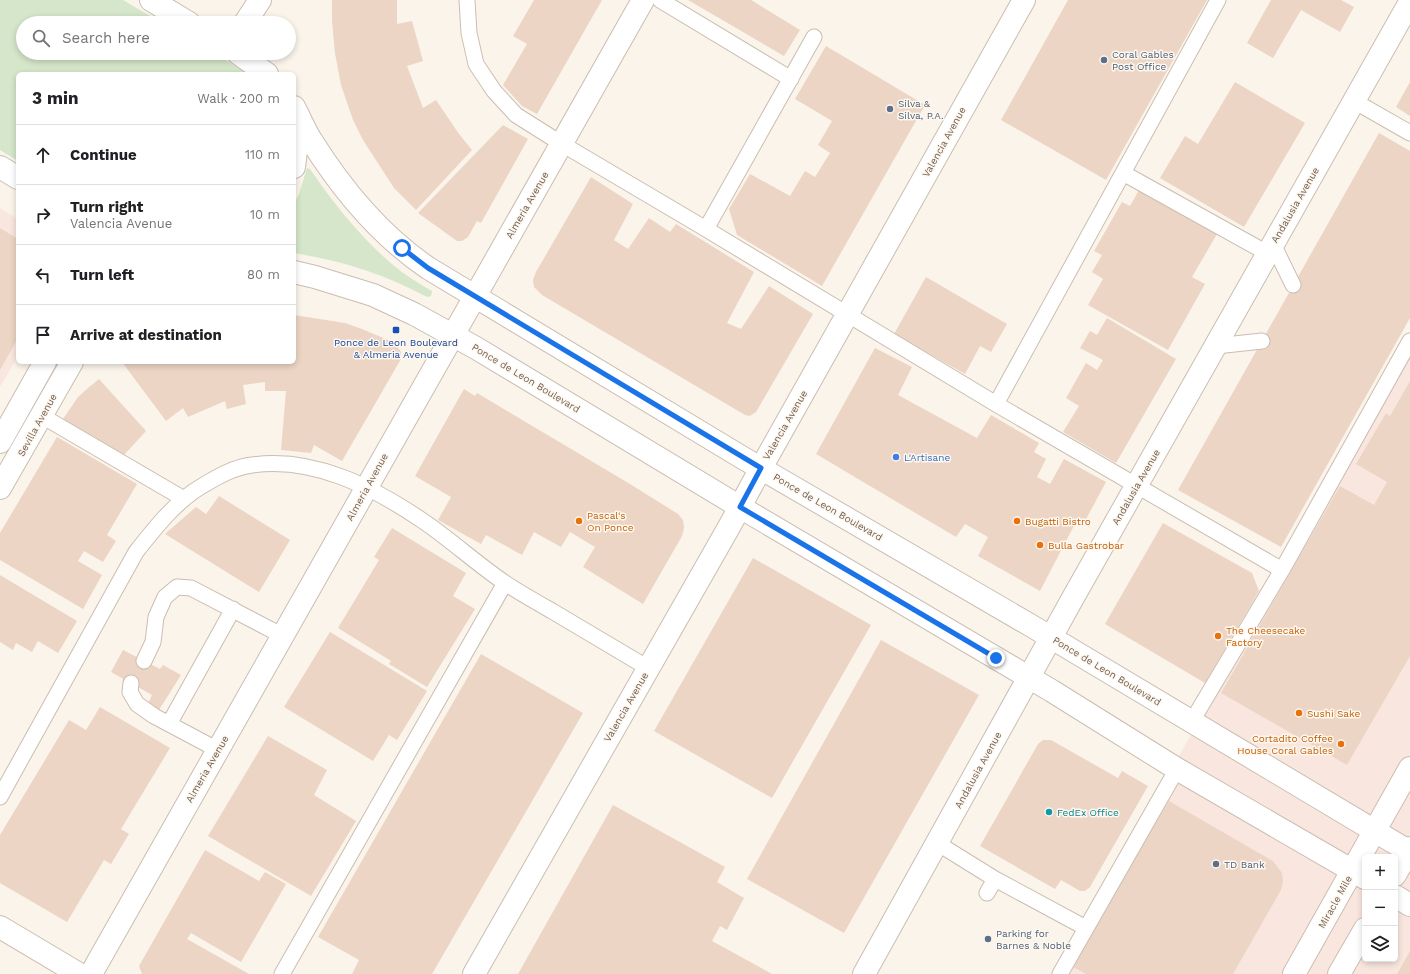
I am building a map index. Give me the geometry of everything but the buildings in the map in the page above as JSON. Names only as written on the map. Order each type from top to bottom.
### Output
[{"type":"street","points":[[151,0],[177,16]]},
{"type":"street","points":[[250,16],[260,0]]},
{"type":"street","name":"Almeria Avenue","points":[[91,974],[643,0]]},
{"type":"street","name":"Valencia Avenue","points":[[474,974],[740,507],[1024,0]]},
{"type":"street","name":"Andalusia Avenue","points":[[864,974],[1051,637],[1410,2]]},
{"type":"street","points":[[248,60],[265,72]]},
{"type":"street","points":[[296,131],[297,113]]},
{"type":"street","name":"Ponce de Leon Boulevard","points":[[297,113],[312,141],[345,187],[390,238],[415,259],[761,468],[1051,637],[1409,850]]},
{"type":"street","points":[[0,167],[16,177]]},
{"type":"street","name":"Ponce de Leon Boulevard","points":[[296,272],[322,278],[374,295],[414,314],[476,348],[740,507],[1029,678],[1177,769],[1359,874]]},
{"type":"street","points":[[0,442],[44,364]]},
{"type":"street","name":"Sevilla Avenue","points":[[0,488],[71,364]]},
{"type":"street","name":"Miracle Mile","points":[[1294,974],[1359,874],[1375,831],[1410,768]]},
{"type":"street","points":[[1398,870],[1409,850]]},
{"type":"street","points":[[1398,898],[1410,905]]},
{"type":"street","points":[[0,927],[79,974]]},
{"type":"street","points":[[1339,974],[1362,933]]},
{"type":"lane","points":[[467,0],[469,33],[476,64],[494,91],[516,115],[996,404],[1282,570]]},
{"type":"lane","points":[[660,0],[791,80]]},
{"type":"lane","points":[[996,404],[1218,0]]},
{"type":"lane","points":[[706,229],[814,37]]},
{"type":"lane","points":[[1354,101],[1410,133]]},
{"type":"lane","points":[[1123,173],[1270,249],[1294,285]]},
{"type":"lane","points":[[1216,346],[1262,341]]},
{"type":"lane","points":[[1192,721],[1282,570],[1410,341]]},
{"type":"lane","points":[[42,416],[184,499]]},
{"type":"lane","points":[[0,797],[136,552],[154,530],[184,499],[200,486],[224,473],[250,465],[280,463],[312,467],[366,487],[393,501],[424,522],[505,583],[648,668]]},
{"type":"lane","points":[[282,974],[505,583]]},
{"type":"lane","points":[[144,661],[153,642],[156,617],[166,597],[176,587],[192,588],[283,636]]},
{"type":"lane","points":[[169,724],[233,609]]},
{"type":"lane","points":[[131,683],[130,692],[137,704],[154,716],[218,750]]},
{"type":"lane","points":[[1060,974],[1177,769]]},
{"type":"lane","points":[[937,844],[995,879],[1086,928]]},
{"type":"lane","points":[[987,893],[995,879]]},
{"type":"shaded area","points":[[0,208],[16,218],[16,359],[0,387]]},
{"type":"shaded area","points":[[1410,346],[1410,974],[1056,974]]},
{"type":"green space","points":[[0,0],[123,0],[150,16],[16,16],[16,60],[226,60],[246,72],[16,72],[16,160],[0,150]]},
{"type":"green space","points":[[307,168],[310,169],[338,208],[370,244],[398,269],[432,291],[431,296],[427,297],[363,269],[296,253],[296,200]]},
{"type":"place","name":"Coral Gables Post Office","points":[[1104,60]]},
{"type":"place","name":"Silva & Silva, P.A.","points":[[890,109]]},
{"type":"place","name":"Ponce de Leon Boulevard & Almeria Avenue","points":[[396,330]]},
{"type":"place","name":"L'Artisane","points":[[896,457]]},
{"type":"place","name":"Pascal's On Ponce","points":[[579,521]]},
{"type":"place","name":"Bugatti Bistro","points":[[1017,521]]},
{"type":"place","name":"Bulla Gastrobar","points":[[1040,545]]},
{"type":"place","name":"The Cheesecake Factory","points":[[1218,636]]},
{"type":"place","name":"Sushi Sake","points":[[1299,713]]},
{"type":"place","name":"Cortadito Coffee House Coral Gables","points":[[1341,744]]},
{"type":"place","name":"FedEx Office","points":[[1049,812]]},
{"type":"place","name":"TD Bank","points":[[1216,864]]},
{"type":"place","name":"Parking for Barnes & Noble","points":[[988,939]]},
{"type":"route","points":[[402,248],[428,268],[761,468],[740,507],[996,658]]}]
